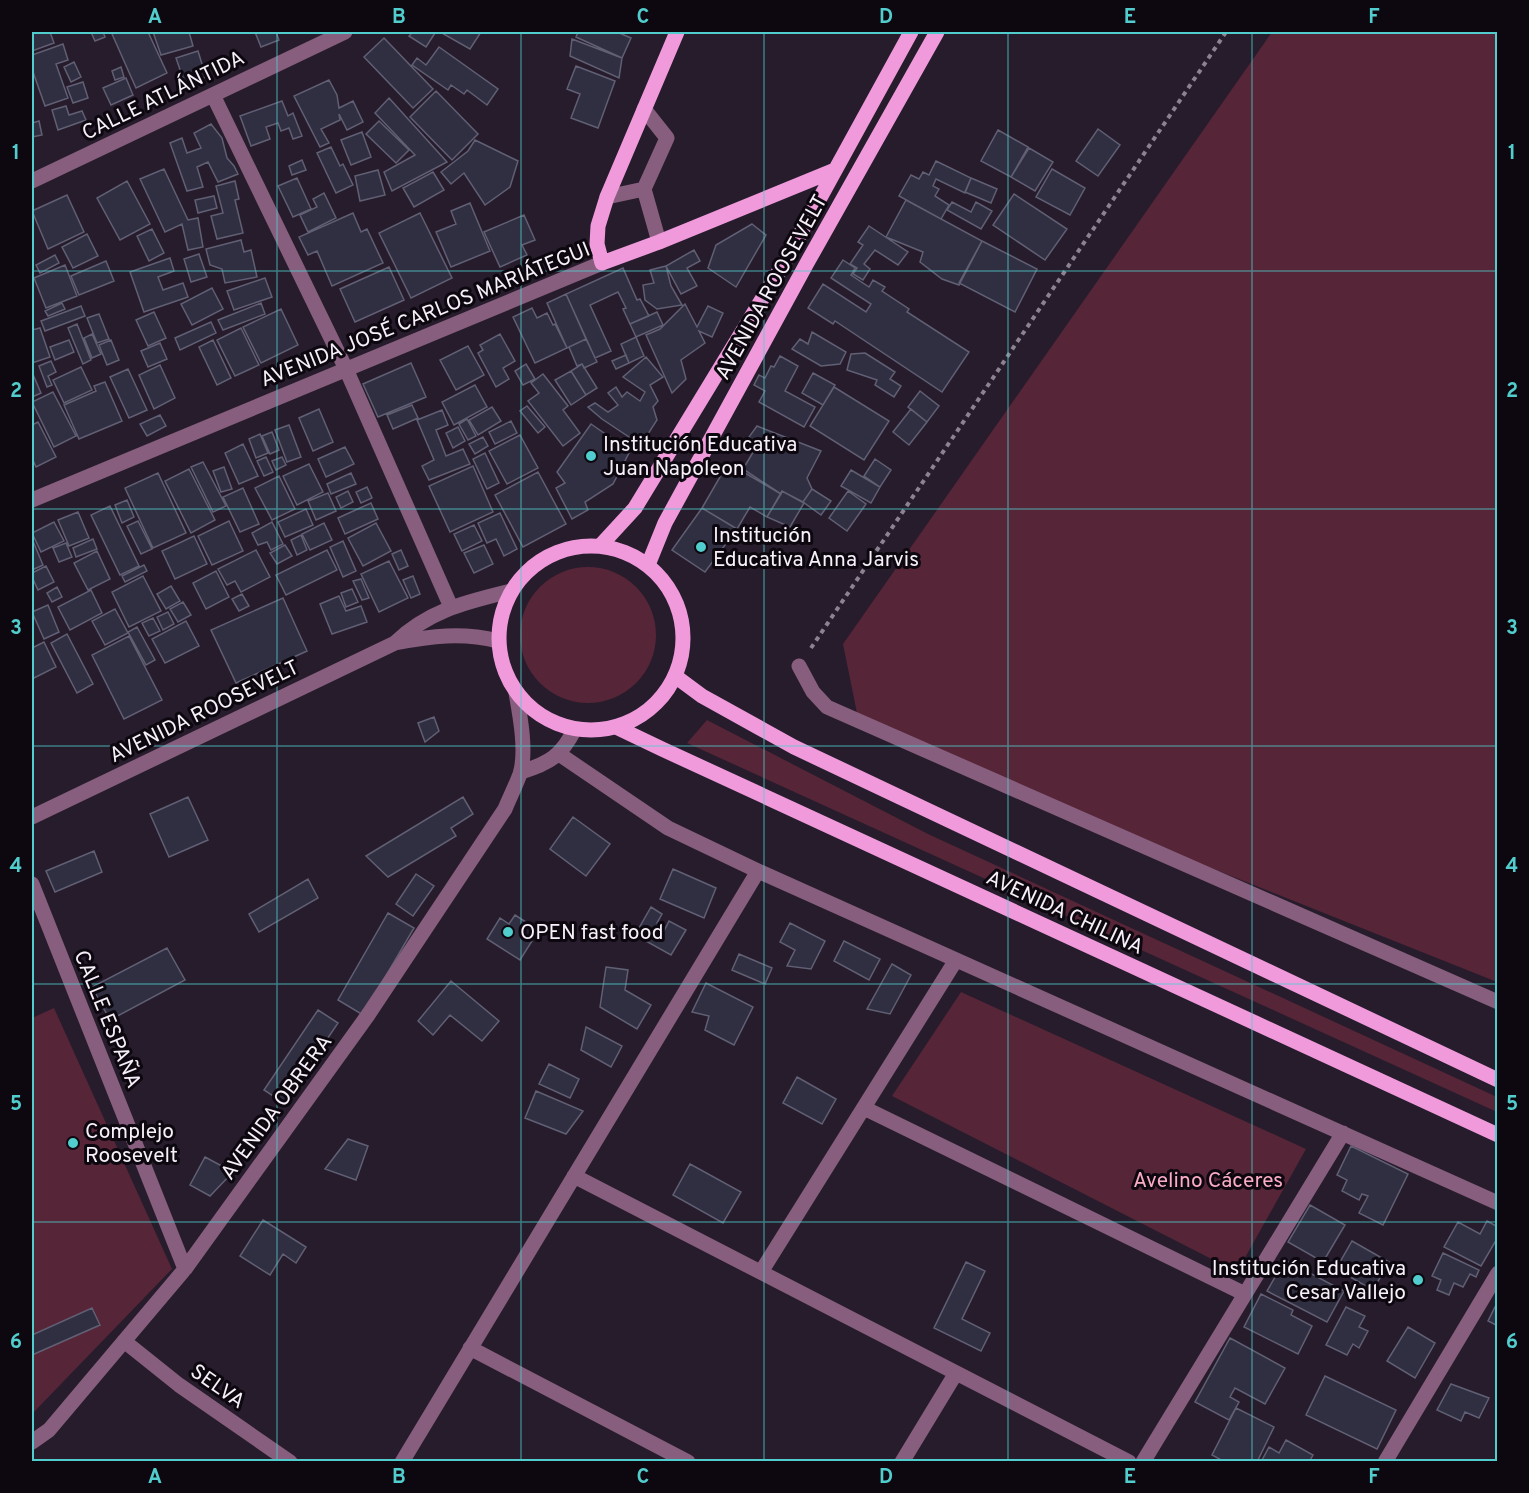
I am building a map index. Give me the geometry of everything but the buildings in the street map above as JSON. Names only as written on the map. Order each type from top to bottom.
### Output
[{"type":"main road","points":[[602,263],[597,244],[598,225],[607,196],[677,32]]},
{"type":"main road","name":"AVENIDA ROOSEVELT","points":[[600,546],[635,508],[787,258],[911,32]]},
{"type":"main road","name":"AVENIDA ROOSEVELT","points":[[648,565],[664,523],[937,32]]},
{"type":"main road","name":"AVENIDA JOSÉ CARLOS MARIÁTEGUI","points":[[602,263],[835,170]]},
{"type":"main road","points":[[583,546],[600,546],[625,552],[648,565],[662,579],[681,615],[683,636],[681,656],[675,676],[665,693],[651,708],[635,719],[616,727],[596,730],[575,729],[558,724],[528,706],[506,677],[500,659],[498,641],[499,623],[504,606],[511,591],[522,577],[534,565],[549,556],[583,546]]},
{"type":"main road","name":"AVENIDA CHILINA","points":[[675,676],[702,696],[794,747],[1497,1080]]},
{"type":"main road","name":"AVENIDA CHILINA","points":[[616,727],[1497,1134]]},
{"type":"street","name":"CALLE ATLÁNTIDA","points":[[32,181],[345,32]]},
{"type":"street","points":[[213,95],[346,369],[451,607]]},
{"type":"street","points":[[644,109],[667,138],[644,189],[659,242]]},
{"type":"street","points":[[607,196],[644,189]]},
{"type":"street","name":"AVENIDA JOSÉ CARLOS MARIÁTEGUI","points":[[32,500],[602,263]]},
{"type":"street","name":"AVENIDA ROOSEVELT","points":[[395,643],[421,622],[451,607],[511,591]]},
{"type":"street","name":"AVENIDA ROOSEVELT","points":[[32,817],[395,643],[438,636],[466,635],[498,641]]},
{"type":"street","points":[[799,666],[813,692],[828,707],[1497,1002]]},
{"type":"street","name":"AVENIDA OBRERA","points":[[32,1442],[49,1430],[185,1269],[368,1015],[505,808],[521,772],[523,756],[521,717],[516,693]]},
{"type":"street","points":[[521,772],[547,762],[559,754],[575,729]]},
{"type":"street","points":[[559,754],[668,828],[758,871],[1497,1203]]},
{"type":"street","points":[[402,1461],[758,871]]},
{"type":"street","name":"CALLE ESPAÑA","points":[[32,884],[185,1269]]},
{"type":"street","points":[[761,1272],[956,960]]},
{"type":"street","points":[[864,1108],[1245,1294]]},
{"type":"street","points":[[1143,1461],[1343,1133]]},
{"type":"street","points":[[574,1176],[1129,1461]]},
{"type":"street","points":[[1385,1461],[1497,1273]]},
{"type":"street","name":"SELVA","points":[[124,1341],[179,1384],[290,1461]]},
{"type":"street","points":[[470,1348],[688,1461]]},
{"type":"street","points":[[902,1461],[956,1373]]},
{"type":"path","points":[[799,666],[1226,32]]},
{"type":"green space","points":[[1272,32],[1497,32],[1497,982],[860,728],[843,644]]},
{"type":"green space","points":[[588,567],[614,572],[626,578],[636,587],[645,597],[651,609],[656,635],[651,661],[645,673],[636,683],[626,692],[614,698],[588,703],[562,698],[550,692],[540,683],[531,673],[525,661],[520,635],[525,609],[531,597],[540,587],[550,578],[562,572]]},
{"type":"green space","points":[[707,720],[928,834],[1497,1097],[1497,1112],[687,743]]},
{"type":"green space","name":"Avelino Cáceres","points":[[961,992],[1306,1149],[1237,1272],[892,1096]]},
{"type":"green space","name":"Complejo Roosevelt","points":[[54,1008],[172,1269],[32,1414],[32,1018]]},
{"type":"place","name":"Institución Educativa Juan Napoleon","points":[[591,456]]},
{"type":"place","name":"Institución Educativa Anna Jarvis","points":[[701,547]]},
{"type":"place","name":"OPEN fast food","points":[[508,932]]},
{"type":"place","name":"Complejo Roosevelt","points":[[73,1143]]},
{"type":"place","name":"Institución Educativa Cesar Vallejo","points":[[1418,1280]]}]
